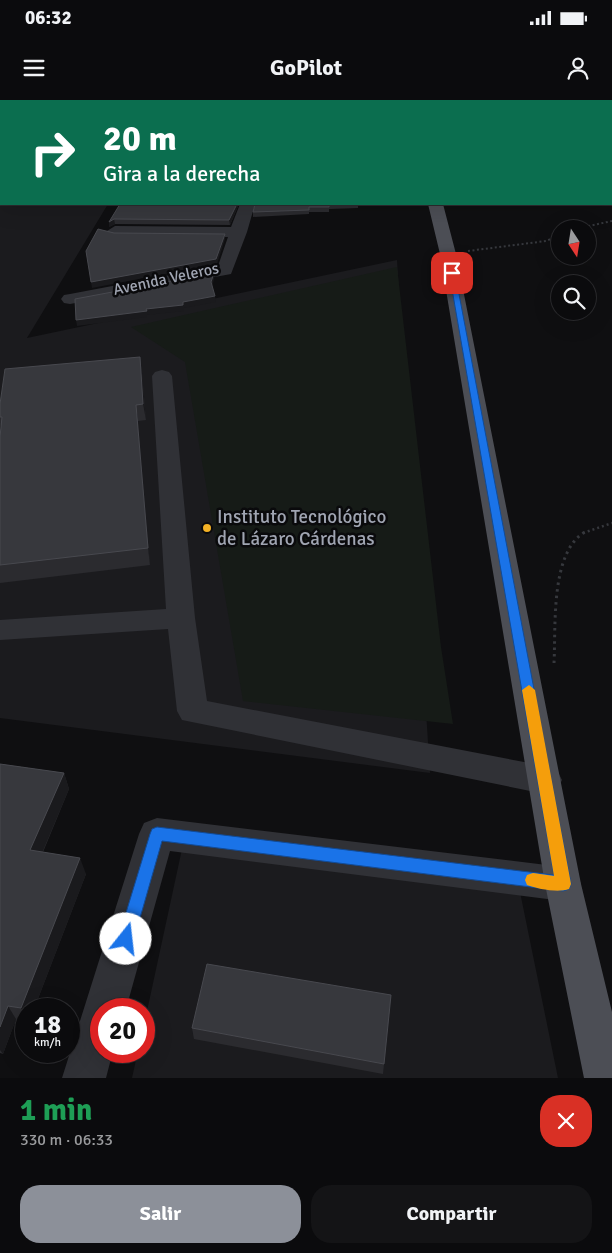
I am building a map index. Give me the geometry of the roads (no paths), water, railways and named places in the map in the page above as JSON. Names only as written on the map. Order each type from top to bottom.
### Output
[{"type":"main road","points":[[436,205],[448,254],[546,780],[563,884],[606,1078]]},
{"type":"street","points":[[129,100],[146,100]]},
{"type":"street","name":"Avenida Veleros","points":[[70,299],[225,270],[247,205]]},
{"type":"street","points":[[115,231],[239,232]]},
{"type":"street","points":[[84,279],[163,282]]},
{"type":"street","points":[[162,376],[177,546],[180,618],[193,711],[546,780]]},
{"type":"street","points":[[0,630],[180,618]]},
{"type":"street","points":[[108,998],[157,834],[563,884]]},
{"type":"street","points":[[84,1078],[90,1058]]},
{"type":"place","name":"Instituto Tecnológico de Lázaro Cárdenas","points":[[207,528]]}]
